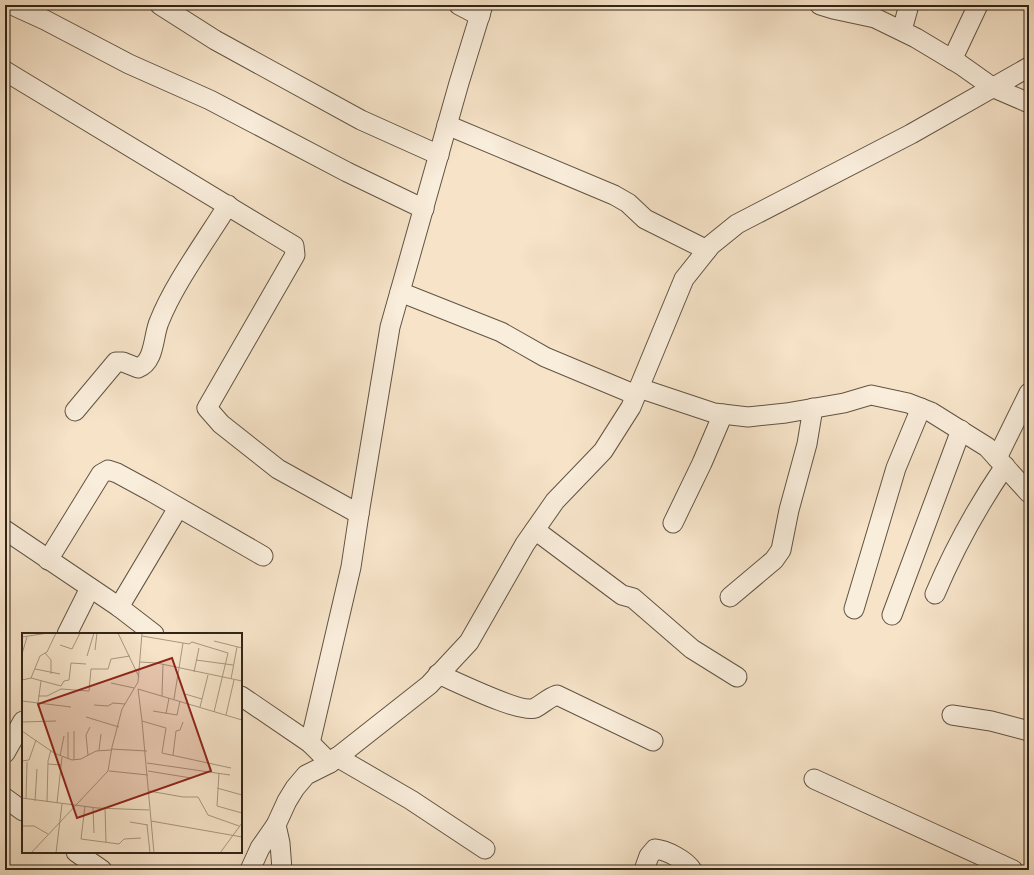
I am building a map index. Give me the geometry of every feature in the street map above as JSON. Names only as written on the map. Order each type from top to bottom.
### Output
[{"type":"street","points":[[12,5],[59,27],[129,64],[210,100],[346,172],[424,209]]},
{"type":"street","points":[[160,5],[216,40],[361,120],[439,155]]},
{"type":"street","points":[[310,743],[351,567],[390,327],[447,124],[482,10],[459,5]]},
{"type":"street","points":[[821,5],[875,18],[902,30],[952,60],[992,87],[1029,103]]},
{"type":"street","points":[[902,30],[909,5]]},
{"type":"street","points":[[952,60],[978,5]]},
{"type":"street","points":[[250,870],[260,848],[276,825],[287,801],[295,788],[306,775],[333,760],[429,685],[469,642],[525,544],[555,501],[603,451],[638,392],[684,279],[707,250],[737,224],[911,134],[1029,67]]},
{"type":"street","points":[[5,71],[289,242],[295,251],[295,255],[207,408],[221,424],[278,469],[359,514]]},
{"type":"street","points":[[447,124],[614,195],[628,203],[645,219],[707,250]]},
{"type":"street","points":[[75,411],[116,362],[123,362],[138,368],[145,364],[152,351],[156,329],[164,309],[228,206]]},
{"type":"street","points":[[400,292],[501,332],[545,357],[638,392],[714,413],[748,417],[786,413],[844,403],[871,395],[908,403],[931,412],[987,447],[1029,493]]},
{"type":"street","points":[[935,594],[950,560],[1001,462],[1027,401]]},
{"type":"street","points":[[730,597],[774,560],[781,550],[789,510],[807,444],[813,408]]},
{"type":"street","points":[[854,609],[896,468],[921,408]]},
{"type":"street","points":[[673,523],[723,414]]},
{"type":"street","points":[[892,615],[961,430]]},
{"type":"street","points":[[48,560],[103,472],[108,470],[117,473],[263,556]]},
{"type":"street","points":[[119,607],[178,508]]},
{"type":"street","points":[[5,530],[119,607],[153,633]]},
{"type":"street","points":[[535,530],[622,595],[632,598],[692,649],[737,677]]},
{"type":"street","points":[[68,633],[90,588]]},
{"type":"street","points":[[438,674],[515,707],[534,708],[550,697],[557,695],[653,741]]},
{"type":"street","points":[[242,697],[333,760],[411,800],[485,849]]},
{"type":"street","points":[[952,716],[991,721],[1029,731]]},
{"type":"street","points":[[5,753],[22,723]]},
{"type":"street","points":[[814,779],[1013,870]]},
{"type":"street","points":[[5,798],[22,810]]},
{"type":"street","points":[[276,825],[280,843],[282,870]]},
{"type":"street","points":[[644,870],[649,856],[655,849],[670,854],[686,863],[692,870]]},
{"type":"street","points":[[79,853],[102,870]]}]
